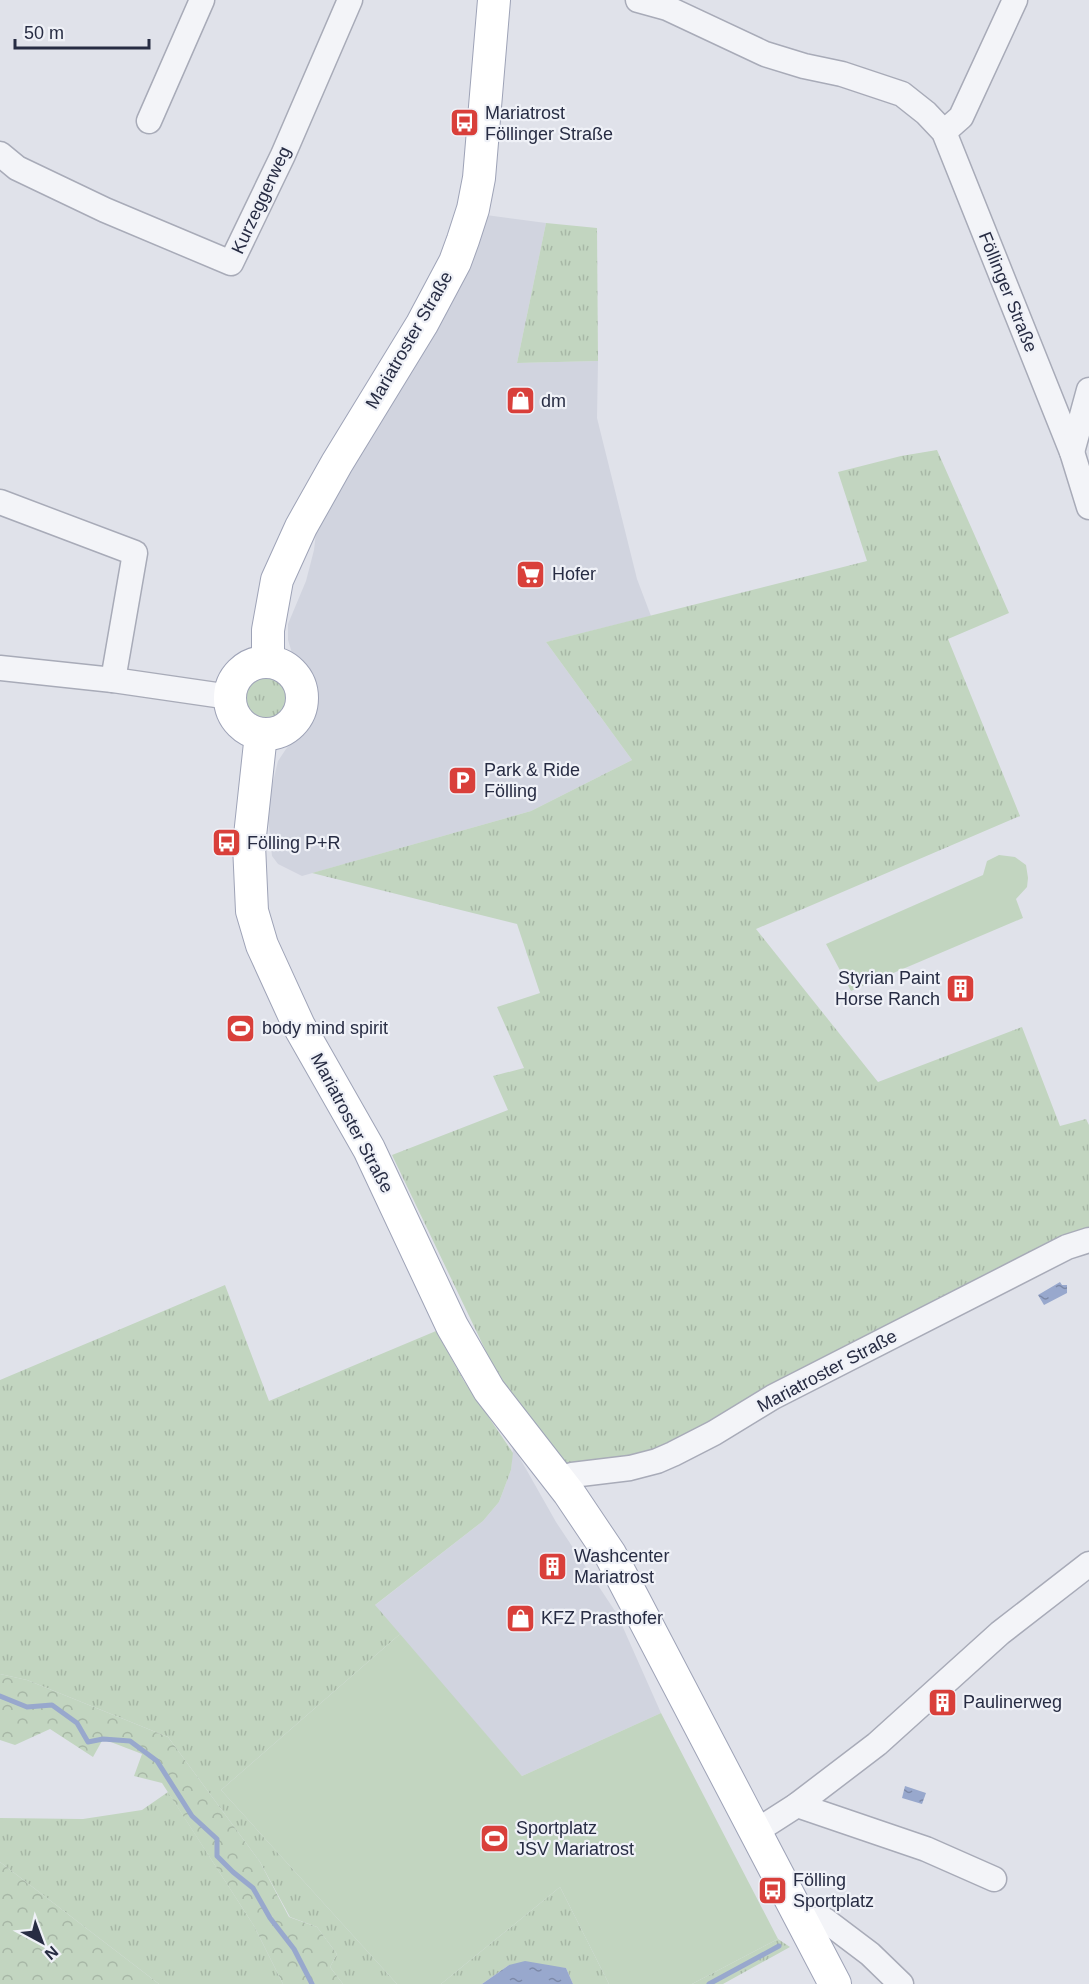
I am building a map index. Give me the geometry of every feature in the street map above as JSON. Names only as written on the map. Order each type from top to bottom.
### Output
[{"type":"main road","name":"Mariatroster Straße","points":[[268,662],[268,630],[278,580],[301,527],[331,472],[422,324],[455,262],[463,240],[473,209],[479,178],[494,0]]},
{"type":"main road","points":[[268,662],[280,664],[290,670],[298,680],[302,692],[302,705],[297,718],[287,728],[274,734],[261,734],[248,730],[238,722],[232,710],[230,697],[237,676],[256,663],[268,662]]},
{"type":"main road","name":"Mariatroster Straße","points":[[261,734],[249,845],[252,911],[262,945],[299,1026],[369,1149],[452,1326],[489,1389],[558,1479],[610,1554],[690,1703],[835,1984]]},
{"type":"street","points":[[149,122],[202,0]]},
{"type":"street","name":"Kurzeggerweg","points":[[0,154],[17,168],[105,210],[231,264],[283,154],[351,0]]},
{"type":"street","name":"Föllinger Straße","points":[[638,0],[667,8],[765,54],[804,66],[842,74],[902,94],[926,113],[944,132],[1072,452],[1089,507]]},
{"type":"street","points":[[944,132],[961,117],[1015,0]]},
{"type":"street","points":[[1072,452],[1089,390]]},
{"type":"street","points":[[0,502],[135,553],[113,680]]},
{"type":"street","points":[[0,668],[113,680],[230,697]]},
{"type":"street","name":"Mariatroster Straße","points":[[558,1479],[630,1467],[657,1461],[673,1454],[714,1433],[790,1388],[1067,1247],[1089,1240]]},
{"type":"street","points":[[755,1832],[797,1805],[877,1744],[1000,1633],[1089,1564]]},
{"type":"street","points":[[797,1805],[926,1848],[994,1879]]},
{"type":"street","points":[[802,1920],[825,1920],[870,1954],[901,1984]]},
{"type":"shaded area","points":[[486,215],[546,223],[517,363],[598,361],[597,418],[637,579],[651,616],[546,642],[632,760],[531,811],[302,876],[278,864],[272,856],[267,807],[278,761],[308,725],[297,659],[292,653],[288,640],[288,624],[306,581],[314,550],[317,523],[346,469],[392,404],[410,374]]},
{"type":"shaded area","points":[[513,1446],[556,1522],[617,1614],[661,1713],[522,1776],[374,1606],[483,1521],[499,1502],[511,1470]]},
{"type":"green space","points":[[546,223],[597,228],[598,361],[517,363]]},
{"type":"green space","points":[[937,450],[1009,613],[948,639],[1020,816],[756,929],[878,1082],[1022,1027],[1060,1126],[1086,1119],[1089,1125],[1089,1251],[1062,1260],[651,1474],[581,1479],[518,1408],[493,1366],[392,1155],[508,1110],[493,1076],[524,1068],[497,1007],[540,993],[517,924],[312,873],[531,811],[632,760],[546,642],[867,561],[838,472],[901,456]]},
{"type":"green space","points":[[264,671],[278,674],[288,681],[293,691],[294,702],[291,712],[284,720],[274,724],[255,722],[242,712],[249,678]]},
{"type":"green space","points":[[999,855],[1015,857],[1026,865],[1027,887],[1016,899],[1023,918],[851,991],[826,944],[983,875],[987,861]]},
{"type":"green space","points":[[225,1285],[269,1401],[436,1331],[464,1381],[513,1453],[511,1470],[499,1502],[483,1521],[375,1605],[400,1634],[221,1790],[397,1984],[343,1984],[330,1967],[337,1954],[317,1927],[290,1917],[260,1862],[168,1737],[27,1680],[0,1674],[0,1380]]},
{"type":"green space","name":"Sportplatz JSV Mariatrost","points":[[400,1634],[522,1776],[661,1713],[778,1939],[692,1984],[609,1984],[560,1887],[441,1984],[397,1984],[221,1790]]},
{"type":"green space","points":[[0,1674],[27,1680],[168,1737],[260,1862],[289,1917],[317,1927],[337,1954],[330,1967],[343,1984],[283,1984],[254,1926],[162,1783],[134,1776],[142,1754],[103,1739],[93,1757],[50,1729],[15,1745],[0,1740]]},
{"type":"green space","points":[[168,1792],[254,1926],[283,1984],[159,1984],[0,1862],[0,1818],[83,1819],[142,1810]]},
{"type":"green space","points":[[0,1862],[159,1984],[0,1984]]},
{"type":"green space","points":[[560,1887],[609,1984],[573,1984],[566,1968],[509,1965],[482,1984],[441,1984]]},
{"type":"green space","points":[[778,1939],[790,1947],[723,1984],[692,1984]]},
{"type":"water","points":[[1060,1282],[1062,1285],[1067,1285],[1067,1293],[1044,1305],[1038,1295]]},
{"type":"water","points":[[905,1786],[926,1793],[922,1804],[902,1798]]},
{"type":"water","points":[[525,1961],[566,1968],[573,1984],[482,1984],[509,1965]]},
{"type":"waterway","points":[[0,1696],[27,1707],[52,1705],[77,1723],[88,1742],[103,1739],[130,1741],[157,1761],[192,1816],[217,1839],[217,1856],[253,1888],[270,1918],[294,1949],[312,1984]]},
{"type":"waterway","points":[[709,1984],[779,1946]]},
{"type":"place","name":"Mariatrost Föllinger Straße","points":[[464,123]]},
{"type":"place","name":"dm","points":[[520,401]]},
{"type":"place","name":"Hofer","points":[[531,574]]},
{"type":"place","name":"Park & Ride Fölling","points":[[463,780]]},
{"type":"place","name":"Fölling P+R","points":[[226,843]]},
{"type":"place","name":"Styrian Paint Horse Ranch","points":[[961,988]]},
{"type":"place","name":"body mind spirit","points":[[241,1028]]},
{"type":"place","name":"Washcenter Mariatrost","points":[[553,1566]]},
{"type":"place","name":"KFZ Prasthofer","points":[[520,1618]]},
{"type":"place","name":"Paulinerweg","points":[[942,1702]]},
{"type":"place","name":"Sportplatz JSV Mariatrost","points":[[495,1838]]},
{"type":"place","name":"Fölling Sportplatz","points":[[772,1890]]}]
